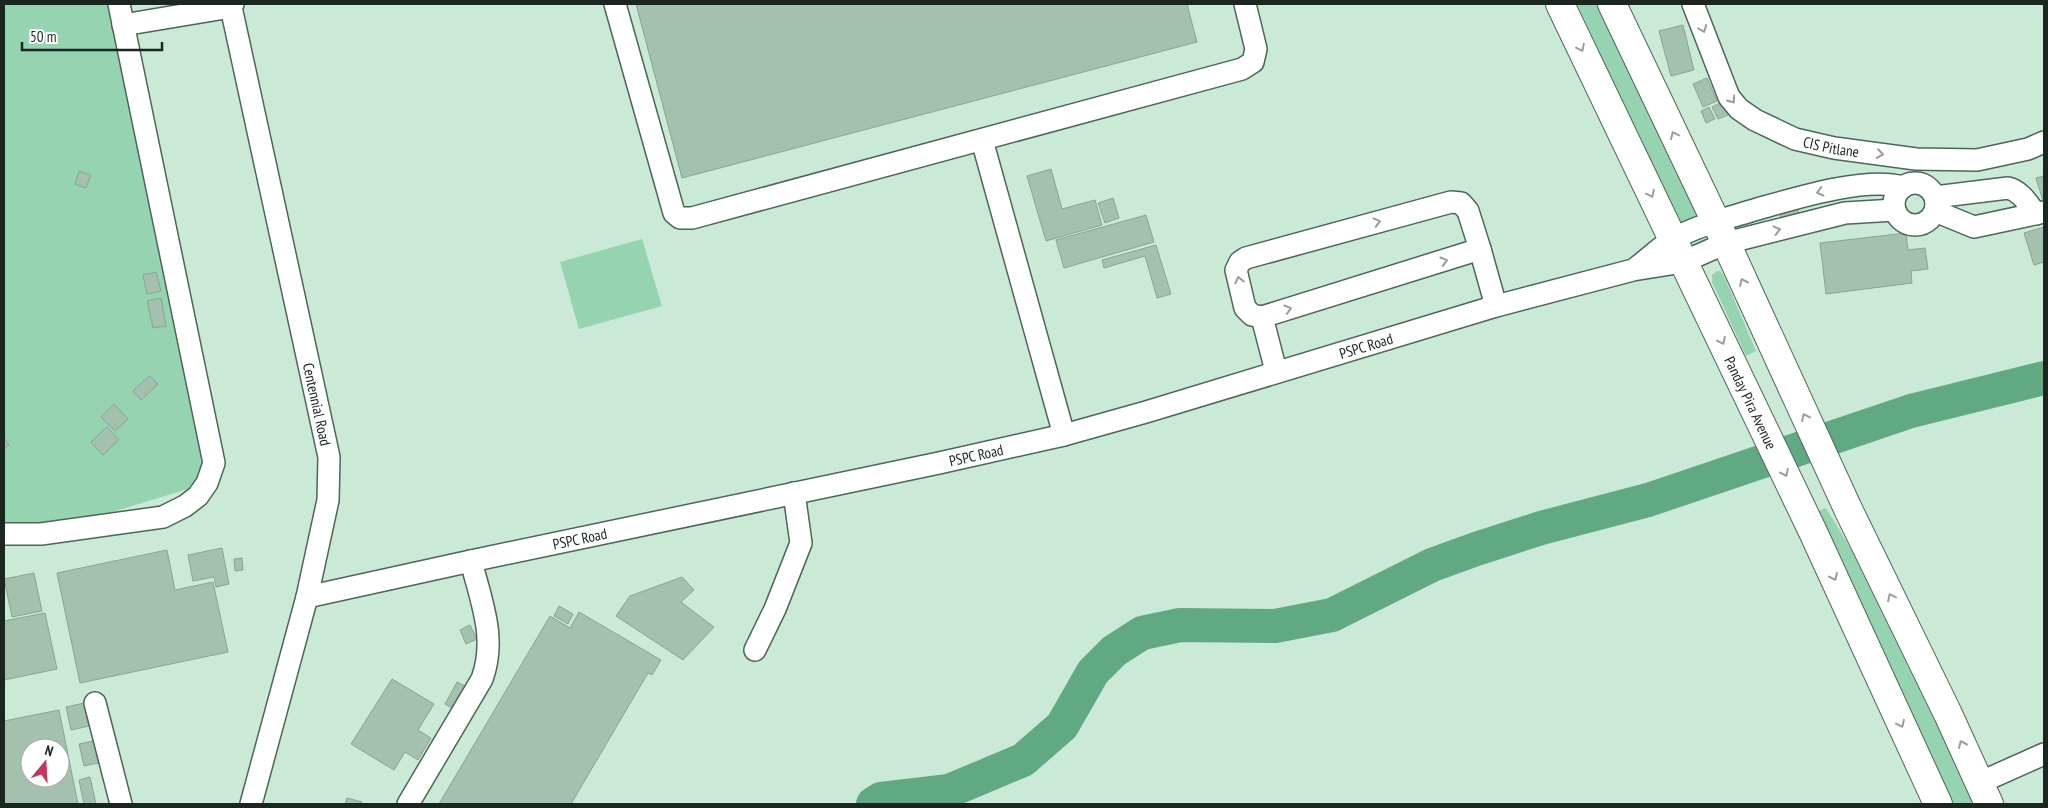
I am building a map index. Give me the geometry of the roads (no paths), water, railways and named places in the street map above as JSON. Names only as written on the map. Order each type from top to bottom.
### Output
[{"type":"main road","name":"Panday Pira Avenue","points":[[1560,4],[1813,532],[1938,804]]},
{"type":"main road","points":[[1612,4],[1848,509],[1948,714],[1984,794]]},
{"type":"street","points":[[4,534],[41,534],[164,517],[185,506],[198,496],[207,483],[214,463],[119,4]]},
{"type":"street","points":[[615,4],[674,213],[680,218],[692,218],[730,208],[1242,69],[1253,62],[1256,49],[1245,4]]},
{"type":"street","name":"CIS Pitlane","points":[[1693,4],[1729,97],[1739,109],[1755,120],[1795,139],[1834,148],[1916,159],[1977,160],[2028,148],[2044,142]]},
{"type":"street","points":[[123,25],[232,5]]},
{"type":"street","name":"Centennial Road","points":[[232,5],[329,457],[328,500],[308,597],[251,804]]},
{"type":"street","points":[[982,140],[1064,435]]},
{"type":"street","points":[[1916,183],[1922,184],[1932,192],[1935,204],[1926,222],[1918,225],[1904,222],[1895,210],[1894,201],[1897,193],[1903,187],[1916,183]]},
{"type":"street","points":[[1720,233],[1746,213],[1833,189],[1875,184],[1895,184],[1903,187]]},
{"type":"street","points":[[1935,204],[2008,188],[2019,193],[2040,213]]},
{"type":"street","points":[[1480,250],[1262,317],[1252,315],[1245,308],[1236,270],[1240,262],[1246,258],[1452,202],[1461,203],[1468,211],[1480,250],[1496,306]]},
{"type":"street","points":[[1935,204],[1974,227],[2040,213]]},
{"type":"street","points":[[1720,233],[1754,236],[1845,213],[1895,210]]},
{"type":"street","points":[[1746,213],[1754,236]]},
{"type":"street","name":"PSPC Road","points":[[308,597],[1064,435],[1496,306],[1634,270],[1720,233]]},
{"type":"street","points":[[1262,317],[1276,371]]},
{"type":"street","points":[[755,650],[775,609],[801,543],[794,492]]},
{"type":"street","points":[[408,804],[482,679],[487,666],[488,633],[471,561]]},
{"type":"street","points":[[95,703],[121,804]]},
{"type":"street","points":[[1984,794],[2044,754]]},
{"type":"waterway","points":[[873,804],[881,799],[949,791],[1023,760],[1062,726],[1093,672],[1114,651],[1142,633],[1180,625],[1275,626],[1332,615],[1432,565],[1476,549],[1541,528],[1648,500],[1911,411],[2044,378]]}]
